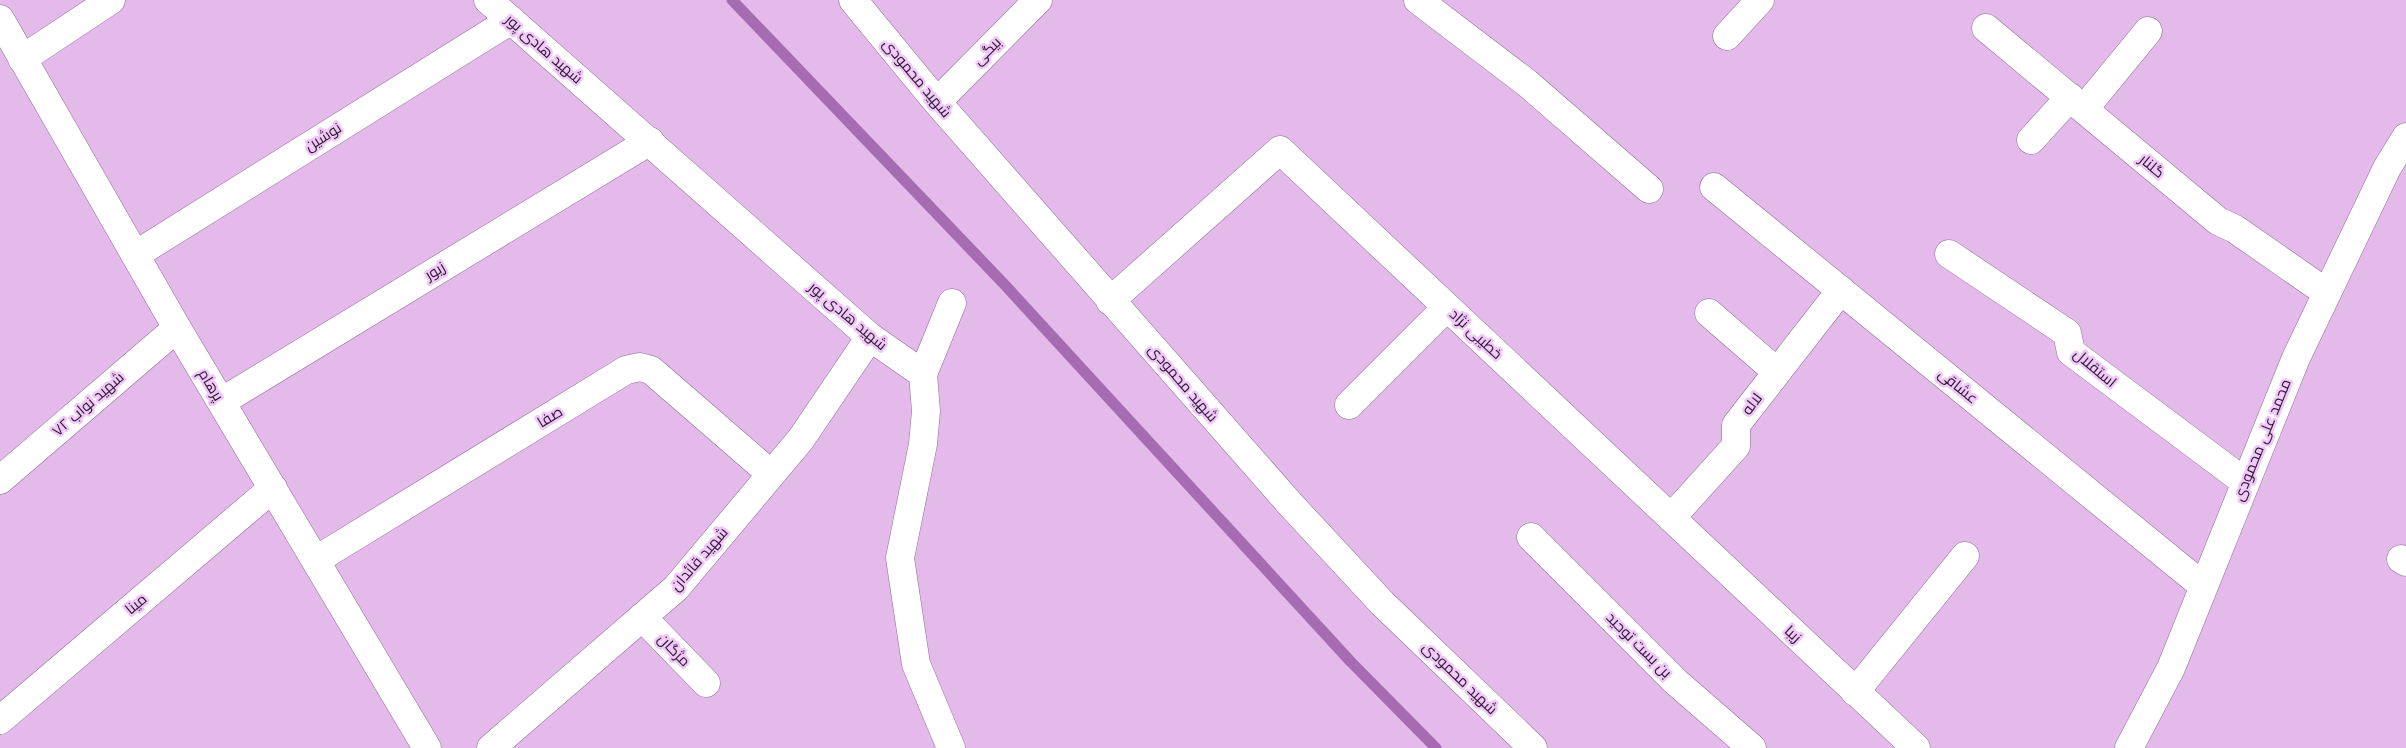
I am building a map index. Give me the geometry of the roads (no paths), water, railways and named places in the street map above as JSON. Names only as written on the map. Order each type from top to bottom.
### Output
[{"type":"street","points":[[22,59],[111,0]]},
{"type":"street","name":"شهید هادی پور","points":[[488,0],[870,337],[923,374]]},
{"type":"street","name":"شهید محمودی","points":[[853,0],[937,102],[1291,506],[1376,596],[1533,748]]},
{"type":"street","name":"بیگی","points":[[937,102],[1038,0]]},
{"type":"street","points":[[1418,0],[1527,83],[1649,189]]},
{"type":"street","points":[[1727,36],[1760,0]]},
{"type":"street","name":"پرهام","points":[[0,19],[177,328],[427,748]]},
{"type":"street","name":"نوشین","points":[[135,255],[511,20]]},
{"type":"street","name":"گلنار","points":[[1986,28],[2218,220],[2235,229],[2327,293]]},
{"type":"street","points":[[2031,140],[2077,103],[2148,31]]},
{"type":"street","name":"محمد علی محمودی","points":[[2129,748],[2171,668],[2202,585],[2296,358],[2387,168],[2406,137]]},
{"type":"street","name":"زیور","points":[[221,402],[650,141]]},
{"type":"street","name":"خطیبی نژاد","points":[[1110,301],[1280,150],[1671,518]]},
{"type":"street","name":"عشاقی","points":[[1714,187],[2202,585]]},
{"type":"street","name":"استقلال","points":[[1949,254],[2067,333],[2071,352],[2245,482]]},
{"type":"street","name":"لاله","points":[[1671,518],[1736,446],[1736,425],[1841,290]]},
{"type":"street","points":[[951,748],[916,664],[900,558],[923,444],[926,411],[923,374],[952,303]]},
{"type":"street","points":[[1349,405],[1446,308]]},
{"type":"street","points":[[1709,313],[1777,372]]},
{"type":"street","name":"شهید نواب ۷۲","points":[[0,480],[177,328]]},
{"type":"street","name":"شهید قائدان","points":[[492,748],[676,588],[801,439],[870,337]]},
{"type":"street","name":"صفا","points":[[316,560],[626,370],[640,367],[651,370],[771,474]]},
{"type":"street","name":"مینا","points":[[0,720],[272,488]]},
{"type":"street","name":"زیبا","points":[[1671,518],[1916,748]]},
{"type":"street","name":"بن بست توحید","points":[[1531,537],[1676,682],[1752,748]]},
{"type":"street","points":[[1855,692],[1965,556]]},
{"type":"street","name":"مژگان","points":[[642,618],[706,683]]},
{"type":"waterway","points":[[732,0],[1004,284],[1351,662],[1436,748]]}]
